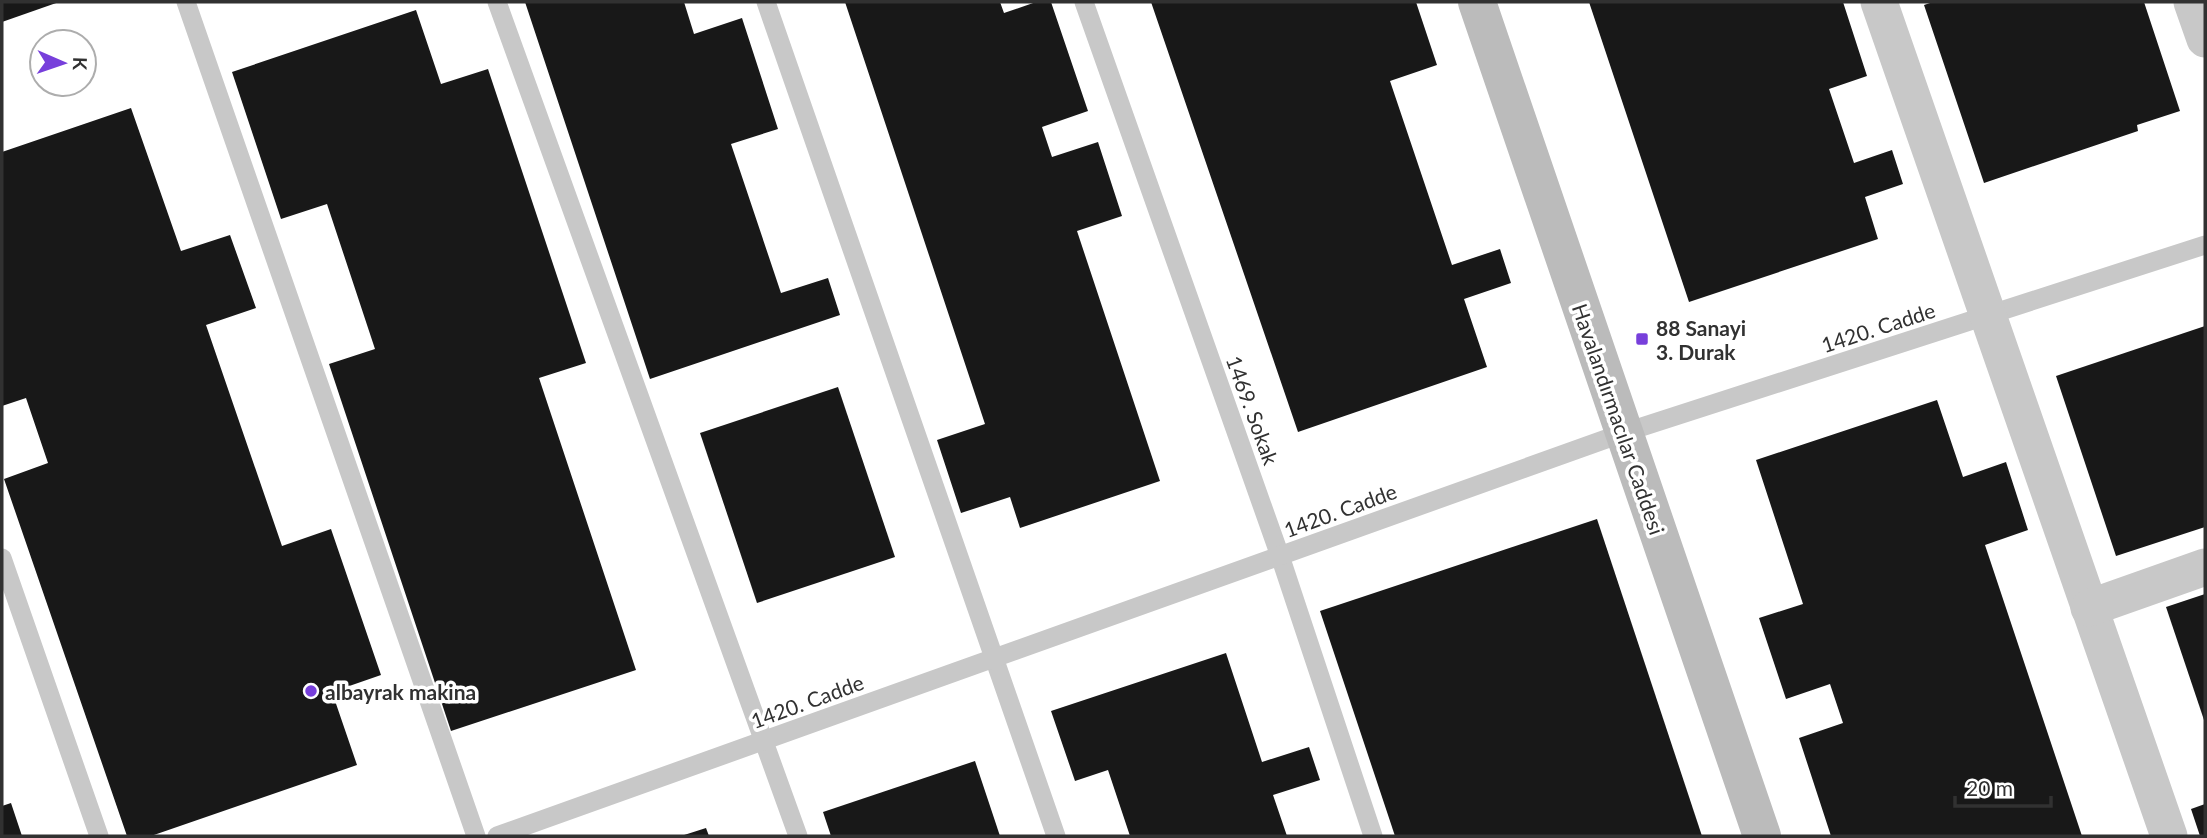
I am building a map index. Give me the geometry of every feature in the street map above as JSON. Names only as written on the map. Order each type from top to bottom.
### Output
[{"type":"street","name":"Havalandırmacılar Caddesi","points":[[1477,2],[1762,836]]},
{"type":"street","points":[[1879,2],[2169,836]]},
{"type":"street","points":[[2192,2],[2205,39]]},
{"type":"street","points":[[2089,608],[2205,567]]},
{"type":"lane","points":[[186,2],[476,836]]},
{"type":"lane","points":[[497,2],[798,836]]},
{"type":"lane","points":[[766,2],[1056,836]]},
{"type":"lane","name":"1469. Sokak","points":[[1084,2],[1280,556],[1373,836]]},
{"type":"lane","name":"1420. Cadde","points":[[497,836],[1623,433],[2205,245]]},
{"type":"lane","points":[[2,558],[99,836]]},
{"type":"building","points":[[2,2],[59,2],[2,22]]},
{"type":"building","points":[[525,2],[684,2],[694,34],[742,18],[778,129],[731,144],[781,293],[828,278],[840,315],[650,379]]},
{"type":"building","points":[[845,2],[1000,2],[1004,13],[1036,2],[1051,2],[1088,111],[1042,127],[1052,157],[1098,142],[1122,216],[1077,231],[1160,481],[1020,528],[1010,497],[961,513],[937,440],[985,424]]},
{"type":"building","points":[[1151,2],[1416,2],[1437,65],[1390,81],[1452,265],[1500,249],[1511,283],[1464,299],[1487,367],[1298,432]]},
{"type":"building","points":[[1589,2],[1843,2],[1867,76],[1829,89],[1854,163],[1892,150],[1903,184],[1865,197],[1878,239],[1689,302]]},
{"type":"building","points":[[1933,2],[2144,2],[2180,111],[2137,125],[2138,131],[1984,183],[1924,5]]},
{"type":"building","points":[[416,10],[441,84],[488,69],[586,363],[539,378],[636,670],[451,731],[329,364],[375,349],[327,204],[281,219],[232,72]]},
{"type":"building","points":[[131,108],[181,251],[230,235],[256,308],[206,325],[282,546],[331,529],[381,675],[332,692],[357,765],[151,836],[127,836],[4,479],[48,463],[26,398],[2,406],[2,152]]},
{"type":"building","points":[[2205,326],[2205,527],[2116,556],[2056,376]]},
{"type":"building","points":[[838,387],[895,557],[757,603],[700,433]]},
{"type":"building","points":[[1937,400],[1963,477],[2006,462],[2028,530],[1985,545],[2082,836],[1831,836],[1799,738],[1843,723],[1830,684],[1786,699],[1759,618],[1803,604],[1756,460]]},
{"type":"building","points":[[1597,519],[1702,836],[1395,836],[1320,611]]},
{"type":"building","points":[[2205,594],[2205,723],[2166,607]]},
{"type":"building","points":[[1226,653],[1262,762],[1309,747],[1320,780],[1273,795],[1287,836],[1130,836],[1108,770],[1075,781],[1051,711]]},
{"type":"building","points":[[975,761],[1000,836],[831,836],[823,812]]},
{"type":"building","points":[[11,803],[22,836],[2,836],[2,806]]},
{"type":"building","points":[[2205,804],[2205,836],[2200,836],[2191,809]]},
{"type":"building","points":[[706,828],[709,836],[681,836]]},
{"type":"place","name":"88 Sanayi 3. Durak","points":[[1642,339]]},
{"type":"place","name":"albayrak makina","points":[[311,691]]}]
